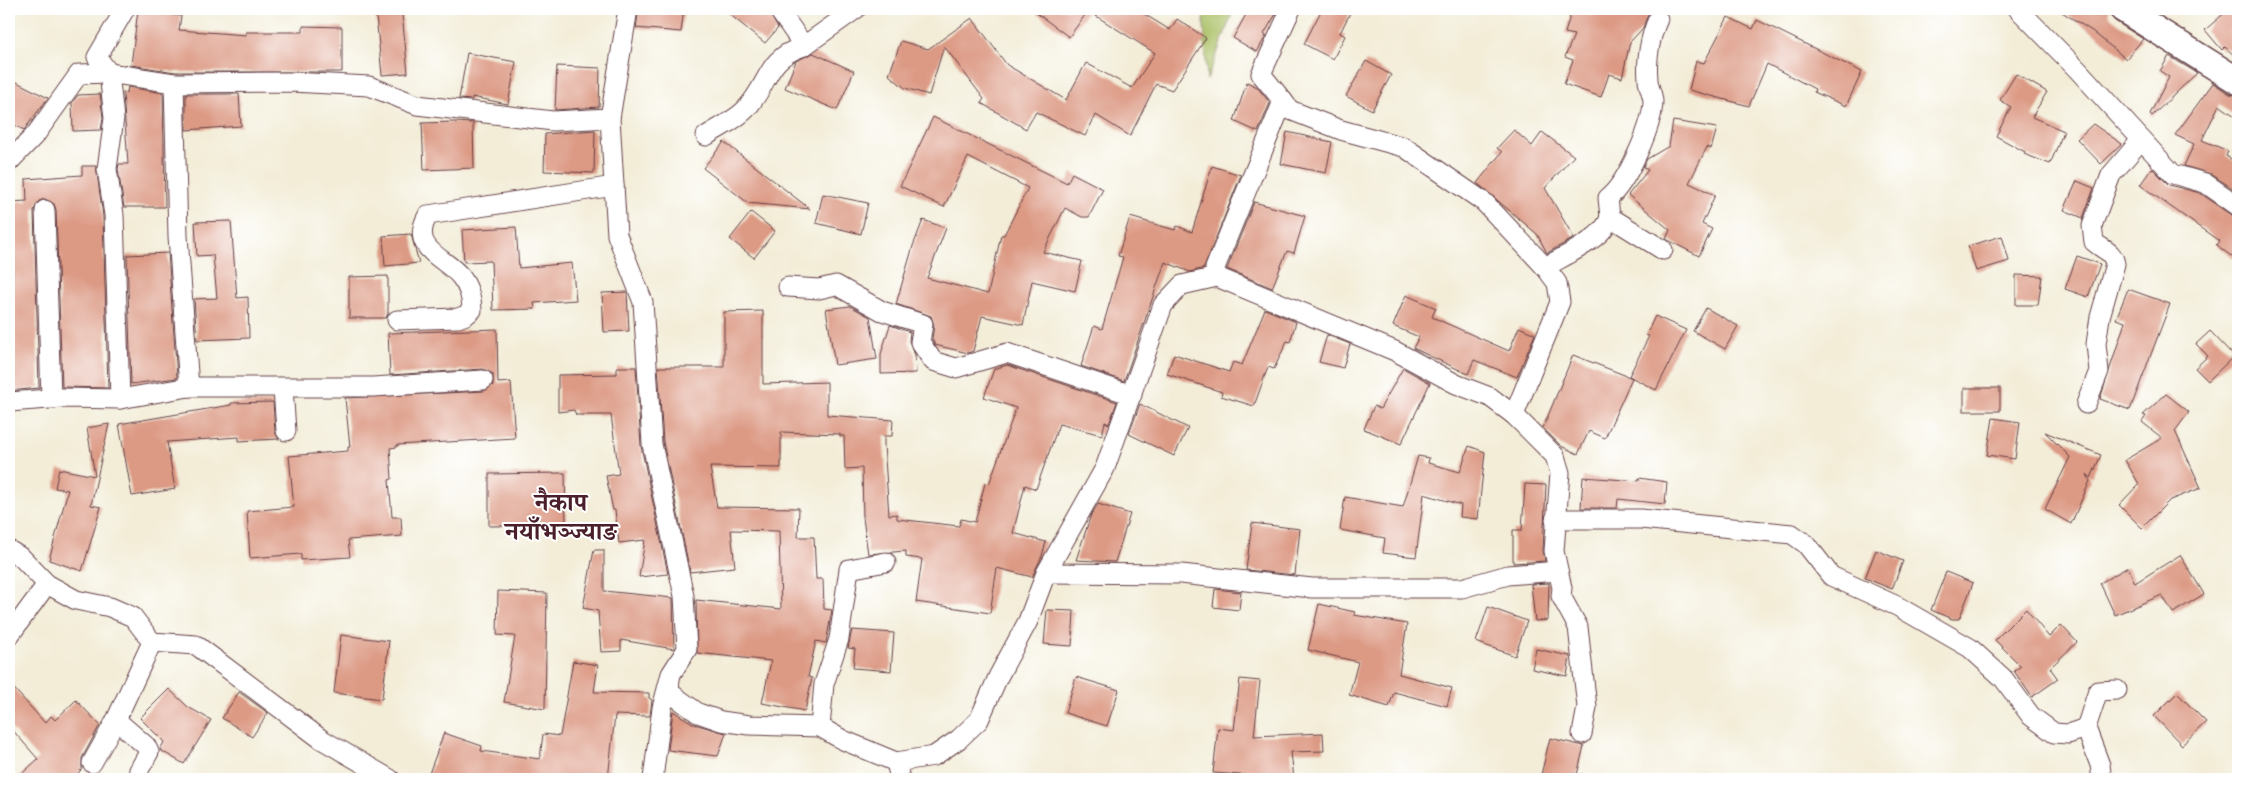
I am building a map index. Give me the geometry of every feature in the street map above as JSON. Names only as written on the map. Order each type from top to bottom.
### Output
[{"type":"street","points":[[120,399],[114,215],[107,169],[114,118],[109,73],[97,57],[125,9]]},
{"type":"street","points":[[628,9],[610,118],[617,235],[643,302],[652,444],[684,596],[687,649],[670,674],[662,708],[653,779]]},
{"type":"street","points":[[778,9],[804,46]]},
{"type":"street","points":[[706,136],[743,112],[759,94],[776,60],[787,52],[804,46],[856,9]]},
{"type":"street","points":[[1291,9],[1261,74],[1290,110],[1341,130],[1404,147],[1484,202],[1545,266],[1557,284],[1560,302],[1514,415]]},
{"type":"street","points":[[2018,9],[2077,69],[2173,174],[2205,183],[2238,206]]},
{"type":"street","points":[[2123,9],[2238,81]]},
{"type":"street","points":[[1545,266],[1586,243],[1608,227],[1610,217],[1608,198],[1617,191],[1628,172],[1648,122],[1653,102],[1648,80],[1652,32],[1658,19]]},
{"type":"street","points":[[9,162],[36,134],[79,74],[109,73],[174,83],[291,82],[369,86],[417,106],[553,121],[610,118]]},
{"type":"street","points":[[174,83],[178,236],[189,387]]},
{"type":"street","points":[[1217,277],[1215,268],[1283,102]]},
{"type":"street","points":[[2086,404],[2099,372],[2096,344],[2100,317],[2114,264],[2114,257],[2094,242],[2092,226],[2111,175],[2141,140]]},
{"type":"street","points":[[397,320],[458,318],[472,310],[472,302],[460,276],[428,250],[423,234],[424,221],[428,215],[614,186]]},
{"type":"street","points":[[45,210],[51,399]]},
{"type":"street","points":[[1610,217],[1663,250]]},
{"type":"street","points":[[670,674],[669,692],[698,713],[721,721],[749,725],[820,727],[898,770],[934,756],[959,739],[979,720],[998,677],[1028,620],[1046,573],[1105,468],[1163,305],[1182,285],[1217,277],[1395,351],[1456,384],[1490,397],[1514,415],[1554,456],[1560,473],[1554,551],[1561,596],[1578,627],[1587,707],[1582,734]]},
{"type":"street","points":[[788,288],[819,289],[836,285],[882,311],[923,324],[920,342],[933,361],[956,368],[1006,353],[1132,395]]},
{"type":"street","points":[[9,402],[51,399],[120,399],[189,387],[373,387],[483,380]]},
{"type":"street","points":[[283,388],[286,431]]},
{"type":"street","points":[[1555,519],[1641,519],[1792,534],[1806,544],[1831,576],[1897,606],[1970,648],[2003,678],[2031,716],[2054,733],[2068,734],[2086,728]]},
{"type":"street","points":[[9,550],[22,558],[47,584],[76,600],[110,607],[133,617],[152,642],[196,645],[322,739],[390,779]]},
{"type":"street","points":[[820,727],[824,684],[839,639],[849,569],[886,562]]},
{"type":"street","points":[[1046,573],[1182,574],[1312,588],[1462,588],[1508,575],[1558,571]]},
{"type":"street","points":[[9,636],[47,584]]},
{"type":"street","points":[[92,763],[116,720],[152,642]]},
{"type":"street","points":[[2102,779],[2100,765],[2086,728],[2098,691],[2117,690]]},
{"type":"street","points":[[116,720],[146,746],[149,752],[139,770],[138,779]]},
{"type":"green space","points":[[1203,9],[1234,9],[1207,80]]},
{"type":"building","points":[[639,9],[684,9],[681,32],[636,28]]},
{"type":"building","points":[[723,9],[767,9],[778,28],[765,43]]},
{"type":"building","points":[[1031,9],[1136,9],[1170,30],[1177,19],[1206,38],[1172,90],[1156,84],[1130,136],[1096,115],[1085,136],[1036,112],[1026,129],[981,103],[984,99],[944,46],[929,95],[905,88],[889,75],[901,41],[928,49],[972,18],[1007,65],[1066,100],[1086,63],[1132,88],[1155,53],[1088,11],[1069,37]]},
{"type":"building","points":[[1249,9],[1279,9],[1264,34],[1266,36],[1257,52],[1233,38]]},
{"type":"building","points":[[1322,9],[1352,9],[1340,33],[1345,36],[1333,59],[1304,44]]},
{"type":"building","points":[[1572,9],[1654,9],[1648,14],[1643,28],[1630,42],[1622,78],[1609,74],[1601,97],[1564,84],[1573,60],[1565,57],[1574,35],[1565,33]]},
{"type":"building","points":[[2057,9],[2108,9],[2110,16],[2115,21],[2143,39],[2126,59],[2092,31]]},
{"type":"building","points":[[2229,9],[2238,9],[2238,59],[2225,47],[2222,50],[2205,30]]},
{"type":"building","points":[[138,10],[181,16],[179,30],[246,35],[246,32],[303,32],[303,26],[342,27],[342,72],[175,72],[131,65]]},
{"type":"building","points":[[402,14],[408,73],[382,75],[376,16]]},
{"type":"building","points":[[1728,17],[1753,29],[1757,20],[1862,72],[1846,106],[1814,92],[1815,89],[1767,64],[1749,106],[1689,90],[1696,61],[1704,63]]},
{"type":"building","points":[[467,53],[516,62],[508,104],[472,97],[472,100],[459,99]]},
{"type":"building","points":[[813,53],[854,71],[837,110],[785,88],[796,61]]},
{"type":"building","points":[[2169,56],[2197,73],[2152,116],[2150,114],[2169,77],[2160,71]]},
{"type":"building","points":[[1366,61],[1391,75],[1372,110],[1346,96]]},
{"type":"building","points":[[557,66],[600,68],[599,107],[555,110]]},
{"type":"building","points":[[2016,74],[2047,92],[2032,117],[2064,131],[2050,164],[2024,154],[2025,152],[1996,136],[2011,107],[2000,100]]},
{"type":"building","points":[[9,78],[48,98],[24,130],[9,122]]},
{"type":"building","points":[[1247,82],[1257,87],[1270,103],[1258,132],[1234,121]]},
{"type":"building","points":[[2213,83],[2230,94],[2238,96],[2238,118],[2219,105],[2202,140],[2228,151],[2226,156],[2238,163],[2238,192],[2211,174],[2184,166],[2194,144],[2175,135]]},
{"type":"building","points":[[128,87],[163,93],[165,207],[124,207],[118,169],[119,164],[128,164],[123,93],[127,92]]},
{"type":"building","points":[[100,94],[103,118],[101,130],[73,131],[72,103],[78,95]]},
{"type":"building","points":[[186,94],[239,94],[241,126],[186,130]]},
{"type":"building","points":[[933,117],[1067,183],[1072,173],[1103,189],[1089,217],[1082,217],[1065,208],[1043,252],[1082,261],[1075,291],[1032,281],[1023,325],[982,316],[973,351],[968,353],[935,345],[932,339],[934,325],[931,316],[896,304],[913,246],[923,220],[946,228],[927,278],[988,294],[1001,235],[1004,235],[1028,188],[968,157],[944,207],[900,186]]},
{"type":"building","points":[[1673,121],[1717,128],[1711,149],[1707,147],[1689,183],[1715,195],[1702,224],[1712,229],[1699,256],[1666,239],[1670,230],[1628,195],[1648,170],[1643,167],[1647,159],[1669,146]]},
{"type":"building","points":[[422,123],[473,123],[474,168],[424,170]]},
{"type":"building","points":[[2093,124],[2122,144],[2101,164],[2077,139]]},
{"type":"building","points":[[595,130],[594,173],[544,171],[545,134]]},
{"type":"building","points":[[1514,130],[1532,146],[1542,132],[1574,156],[1545,188],[1574,238],[1547,253],[1537,234],[1477,183],[1502,152],[1497,148]]},
{"type":"building","points":[[1287,132],[1332,142],[1326,173],[1281,164]]},
{"type":"building","points":[[724,142],[810,209],[748,203],[703,168]]},
{"type":"building","points":[[82,166],[96,166],[103,216],[108,388],[62,387],[56,210],[54,204],[45,199],[39,201],[34,210],[39,388],[9,391],[9,285],[13,284],[11,202],[27,201],[26,179],[82,175]]},
{"type":"building","points":[[1212,166],[1241,175],[1204,268],[1190,272],[1165,262],[1124,381],[1081,366],[1094,326],[1102,329],[1123,257],[1118,256],[1130,217],[1175,230],[1177,226],[1192,232]]},
{"type":"building","points":[[2152,168],[2169,185],[2200,193],[2232,215],[2238,217],[2238,261],[2216,245],[2219,241],[2140,185]]},
{"type":"building","points":[[2077,181],[2094,188],[2083,218],[2064,210]]},
{"type":"building","points":[[823,194],[868,203],[861,234],[816,223]]},
{"type":"building","points":[[1254,202],[1305,216],[1294,253],[1287,251],[1272,288],[1227,269]]},
{"type":"building","points":[[751,212],[775,231],[754,258],[730,239]]},
{"type":"building","points":[[231,221],[237,298],[248,297],[249,338],[197,340],[194,299],[217,298],[213,255],[197,256],[195,222]]},
{"type":"building","points":[[516,227],[519,268],[572,263],[576,300],[534,303],[535,309],[493,310],[491,261],[464,262],[462,230]]},
{"type":"building","points":[[411,234],[419,263],[385,266],[383,236]]},
{"type":"building","points":[[2002,236],[2009,261],[1976,271],[1968,246]]},
{"type":"building","points":[[168,253],[177,378],[131,384],[127,255]]},
{"type":"building","points":[[2077,256],[2100,264],[2088,297],[2065,289]]},
{"type":"building","points":[[2016,275],[2042,276],[2038,305],[2016,305]]},
{"type":"building","points":[[388,276],[388,313],[386,318],[349,318],[349,277]]},
{"type":"building","points":[[2128,289],[2170,304],[2130,410],[2100,399],[2125,322],[2116,319]]},
{"type":"building","points":[[627,292],[629,331],[604,332],[602,293]]},
{"type":"building","points":[[1406,295],[1436,308],[1432,317],[1509,351],[1519,327],[1535,334],[1517,377],[1474,360],[1468,374],[1413,348],[1419,337],[1393,326]]},
{"type":"building","points":[[850,306],[870,317],[877,359],[835,365],[826,309]]},
{"type":"building","points":[[1706,308],[1738,326],[1725,349],[1693,331]]},
{"type":"building","points":[[1265,309],[1296,322],[1290,342],[1287,341],[1274,369],[1268,367],[1254,406],[1221,396],[1222,392],[1167,374],[1174,354],[1229,372],[1233,362],[1242,365]]},
{"type":"building","points":[[763,311],[763,384],[827,382],[827,415],[893,420],[892,436],[884,436],[884,445],[889,515],[897,514],[897,519],[959,526],[961,519],[975,522],[985,483],[989,484],[1016,408],[984,397],[994,369],[1007,365],[1117,402],[1109,424],[1105,422],[1102,435],[1059,424],[1036,489],[1025,485],[1013,533],[1046,542],[1042,556],[1032,577],[997,568],[990,613],[916,602],[922,559],[906,557],[906,551],[868,554],[863,518],[862,468],[845,469],[844,436],[840,436],[840,434],[781,432],[781,468],[710,467],[717,507],[799,508],[798,537],[814,537],[816,579],[823,579],[824,609],[832,610],[826,643],[816,641],[808,677],[812,678],[805,711],[762,703],[771,661],[697,653],[696,600],[781,609],[779,531],[731,530],[735,567],[690,572],[663,442],[658,367],[724,367],[724,312]]},
{"type":"building","points":[[1655,316],[1686,330],[1656,390],[1629,376],[1649,336],[1646,335]]},
{"type":"building","points":[[890,325],[910,332],[909,341],[915,355],[916,373],[881,374],[881,354]]},
{"type":"building","points":[[497,329],[498,383],[511,382],[515,438],[397,445],[397,447],[390,448],[392,479],[389,480],[392,517],[401,517],[402,536],[348,540],[350,557],[301,560],[301,554],[250,558],[247,511],[294,507],[289,456],[348,451],[348,447],[350,447],[345,398],[484,391],[493,385],[493,374],[483,369],[390,375],[388,333]]},
{"type":"building","points":[[2210,331],[2234,356],[2208,381],[2195,368],[2208,356],[2196,344]]},
{"type":"building","points":[[1327,335],[1350,344],[1343,368],[1319,362]]},
{"type":"building","points":[[1573,355],[1632,378],[1605,438],[1589,431],[1578,454],[1561,446],[1543,428]]},
{"type":"building","points":[[617,367],[636,367],[641,446],[668,574],[639,577],[645,540],[619,543],[615,510],[613,510],[606,476],[619,474],[611,415],[576,415],[574,410],[558,412],[558,375],[617,374]]},
{"type":"building","points":[[1403,368],[1430,383],[1401,444],[1364,429],[1374,406],[1380,409]]},
{"type":"building","points":[[1964,388],[2000,388],[2000,411],[1964,411]]},
{"type":"building","points":[[2166,394],[2189,412],[2175,431],[2201,488],[2170,500],[2142,528],[2119,505],[2139,484],[2125,460],[2162,438],[2142,422],[2146,416],[2143,415]]},
{"type":"building","points":[[273,402],[275,432],[279,439],[239,441],[239,437],[167,442],[175,489],[132,496],[119,424],[231,405],[231,403]]},
{"type":"building","points":[[1140,404],[1188,428],[1174,456],[1129,434]]},
{"type":"building","points":[[1993,418],[2020,422],[2015,459],[1987,455]]},
{"type":"building","points":[[109,424],[91,505],[101,507],[82,571],[49,560],[68,490],[55,488],[59,469],[95,476],[87,428]]},
{"type":"building","points":[[2045,432],[2101,455],[2091,478],[2087,474],[2090,481],[2071,524],[2045,509],[2070,457]]},
{"type":"building","points":[[1469,446],[1485,452],[1478,519],[1460,517],[1461,505],[1424,494],[1416,557],[1383,553],[1385,538],[1340,530],[1345,497],[1403,507],[1418,456],[1429,458],[1428,463],[1460,472]]},
{"type":"building","points":[[565,473],[566,525],[489,526],[489,474]]},
{"type":"building","points":[[1583,477],[1639,481],[1639,478],[1667,482],[1665,504],[1618,499],[1617,508],[1581,508]]},
{"type":"building","points":[[1525,484],[1546,485],[1543,550],[1545,561],[1513,563],[1513,530],[1522,530]]},
{"type":"building","points":[[1098,504],[1130,514],[1115,562],[1076,560],[1091,515]]},
{"type":"building","points":[[1252,523],[1300,529],[1295,575],[1246,570]]},
{"type":"building","points":[[594,550],[604,550],[604,591],[673,598],[674,649],[621,640],[621,651],[601,652],[598,611],[583,608]]},
{"type":"building","points":[[1876,550],[1903,561],[1892,589],[1865,578]]},
{"type":"building","points":[[2180,555],[2204,594],[2173,613],[2162,595],[2115,615],[2100,583],[2128,567],[2135,583]]},
{"type":"building","points":[[1946,572],[1973,583],[1959,619],[1952,619],[1931,610]]},
{"type":"building","points":[[1549,583],[1548,620],[1535,621],[1531,584]]},
{"type":"building","points":[[1215,589],[1241,592],[1239,610],[1213,607]]},
{"type":"building","points":[[498,591],[547,593],[545,709],[504,702],[515,636],[497,635]]},
{"type":"building","points":[[1319,604],[1355,612],[1354,615],[1407,624],[1399,674],[1452,688],[1447,706],[1394,692],[1389,707],[1349,695],[1358,662],[1308,650]]},
{"type":"building","points":[[1488,607],[1527,621],[1515,656],[1476,642]]},
{"type":"building","points":[[2026,609],[2049,637],[2061,625],[2077,642],[2050,668],[2058,679],[2032,697],[2014,671],[2021,666],[1995,640]]},
{"type":"building","points":[[1047,610],[1074,611],[1072,646],[1044,644]]},
{"type":"building","points":[[852,630],[894,633],[891,671],[853,668],[855,649],[848,648]]},
{"type":"building","points":[[341,635],[389,641],[382,699],[334,693]]},
{"type":"building","points":[[1536,649],[1570,656],[1567,676],[1532,669]]},
{"type":"building","points":[[573,661],[598,665],[594,692],[649,693],[649,698],[652,700],[650,716],[615,715],[608,779],[427,779],[444,733],[482,746],[481,751],[540,759],[543,734],[560,736]]},
{"type":"building","points":[[1076,677],[1119,690],[1107,726],[1065,713]]},
{"type":"building","points":[[1240,679],[1260,681],[1254,736],[1323,733],[1324,751],[1291,752],[1294,779],[1213,773],[1218,728],[1234,730]]},
{"type":"building","points":[[9,683],[45,723],[51,716],[55,720],[76,700],[100,725],[82,758],[82,769],[72,779],[16,779],[38,759],[9,726]]},
{"type":"building","points":[[169,689],[188,707],[211,720],[184,764],[160,750],[164,742],[140,718]]},
{"type":"building","points":[[239,692],[268,713],[252,737],[222,718]]},
{"type":"building","points":[[2177,693],[2206,722],[2182,745],[2154,716]]},
{"type":"building","points":[[673,711],[694,724],[726,733],[718,756],[668,750]]},
{"type":"building","points":[[1550,738],[1584,746],[1576,779],[1540,779]]},
{"type":"district","name":"नैकाप नयाँभञ्ज्याङ","points":[[561,518]]}]
